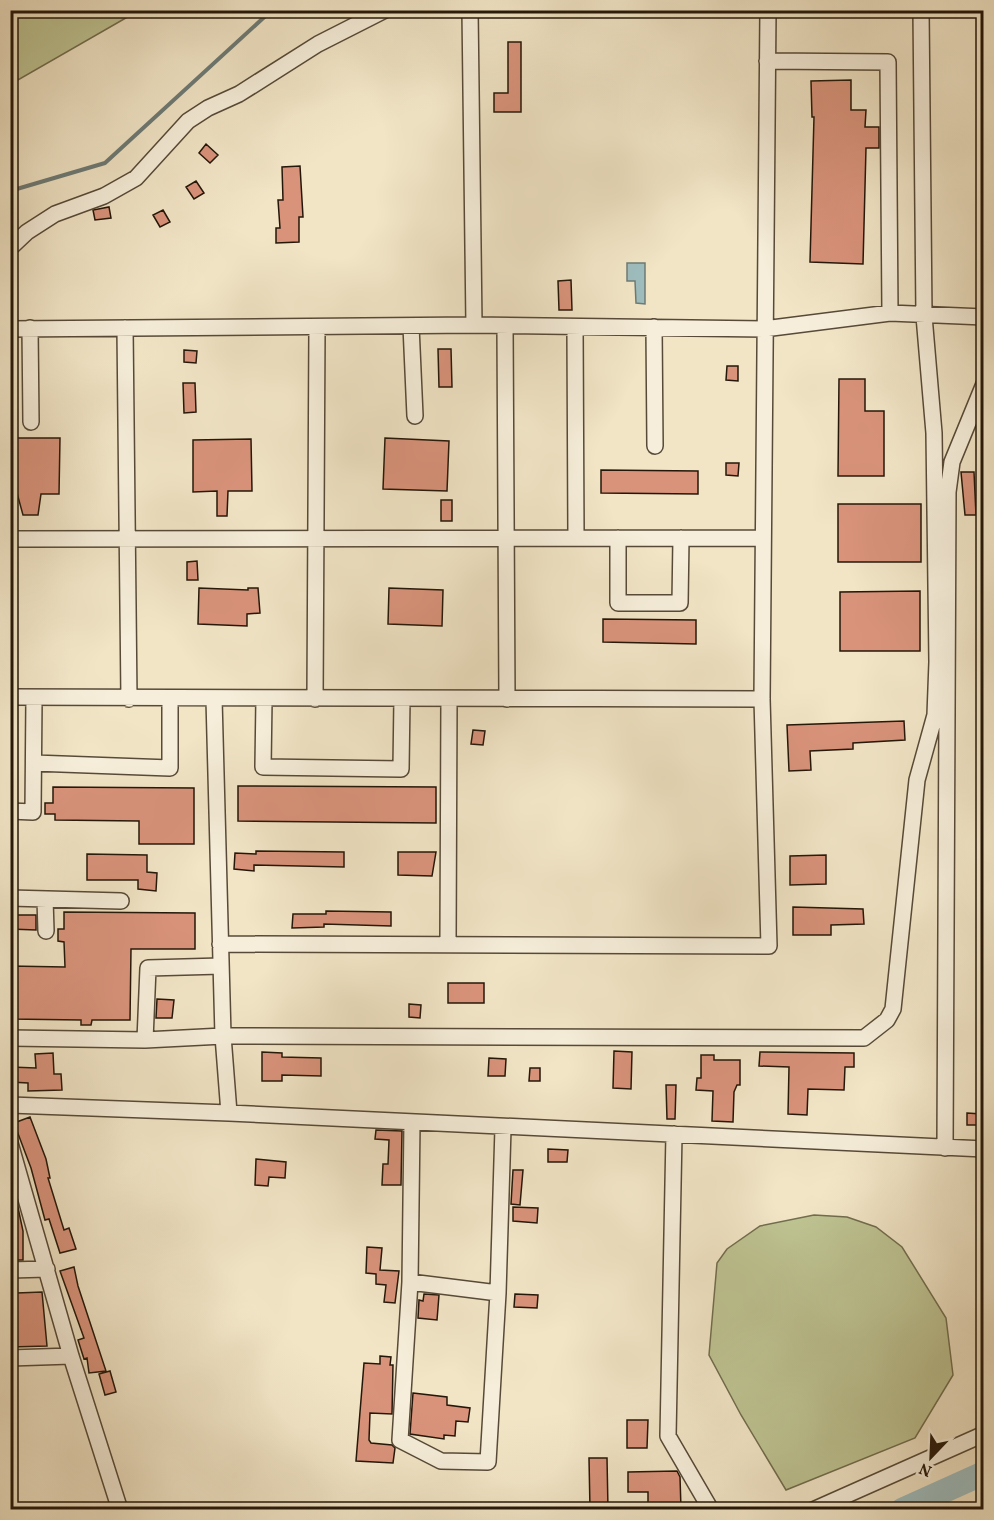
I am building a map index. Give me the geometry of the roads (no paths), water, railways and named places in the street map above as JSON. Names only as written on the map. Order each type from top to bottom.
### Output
[{"type":"street","points":[[10,248],[27,232],[55,214],[104,196],[136,178],[188,121],[208,108],[239,94],[318,44],[385,10]]},
{"type":"street","points":[[470,10],[474,326]]},
{"type":"street","points":[[220,944],[769,946],[762,699],[768,10]]},
{"type":"street","points":[[10,1038],[223,1043],[864,1038],[887,1020],[893,1009],[917,780],[935,715],[937,662],[934,433],[921,10]]},
{"type":"street","points":[[767,61],[888,62],[890,313]]},
{"type":"street","points":[[10,329],[506,326],[764,329],[890,313],[984,317]]},
{"type":"street","points":[[411,326],[416,416]]},
{"type":"street","points":[[506,326],[507,699]]},
{"type":"street","points":[[315,699],[317,327]]},
{"type":"street","points":[[575,327],[576,538]]},
{"type":"street","points":[[654,327],[655,446]]},
{"type":"street","points":[[30,328],[31,422]]},
{"type":"street","points":[[125,328],[125,538],[129,699]]},
{"type":"street","points":[[945,1148],[948,492],[952,462],[984,384]]},
{"type":"street","points":[[10,538],[763,538]]},
{"type":"street","points":[[618,538],[618,603],[680,603],[681,538]]},
{"type":"street","points":[[10,698],[762,699]]},
{"type":"street","points":[[10,811],[33,812],[34,698]]},
{"type":"street","points":[[34,764],[170,768],[170,699]]},
{"type":"street","points":[[214,699],[223,1043],[229,1113]]},
{"type":"street","points":[[264,699],[263,767],[401,769],[402,699]]},
{"type":"street","points":[[448,944],[449,699]]},
{"type":"street","points":[[10,898],[121,901]]},
{"type":"street","points":[[45,899],[46,931]]},
{"type":"street","points":[[145,1040],[148,968],[221,966]]},
{"type":"street","points":[[10,1105],[229,1113],[412,1124],[984,1149]]},
{"type":"street","points":[[412,1124],[410,1282],[400,1440],[441,1461],[488,1462],[498,1293],[503,1128]]},
{"type":"street","points":[[674,1134],[668,1436],[711,1509]]},
{"type":"street","points":[[10,1143],[16,1184],[47,1269],[71,1356],[120,1509]]},
{"type":"street","points":[[10,1270],[47,1269]]},
{"type":"street","points":[[410,1282],[498,1293]]},
{"type":"street","points":[[10,1358],[71,1356]]},
{"type":"street","points":[[813,1509],[984,1434]]},
{"type":"water","points":[[627,263],[645,263],[645,304],[636,303],[635,281],[627,281]]},
{"type":"waterway","points":[[10,191],[105,163],[272,10]]},
{"type":"waterway","points":[[902,1510],[984,1473]]}]
